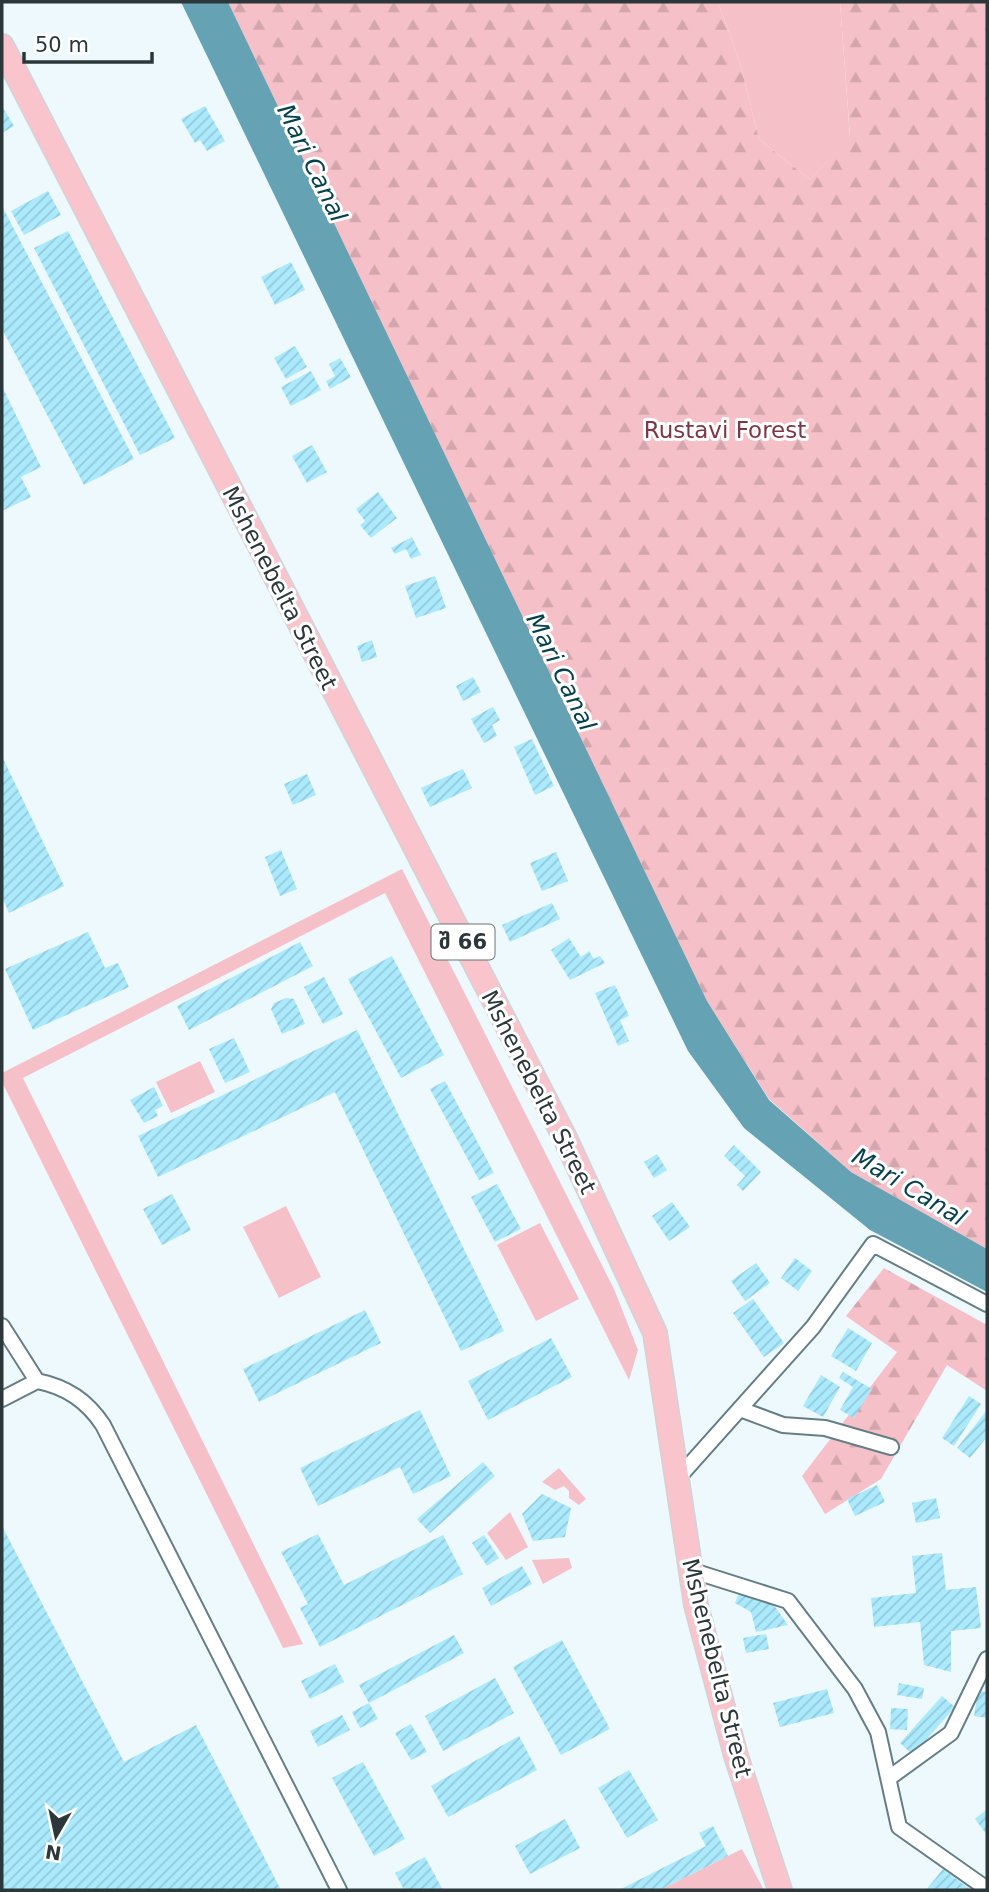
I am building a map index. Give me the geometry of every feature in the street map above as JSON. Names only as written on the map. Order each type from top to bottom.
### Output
[{"type":"main road","name":"Mshenebelta Street","points":[[4,58],[566,1140],[655,1333],[690,1570],[736,1756],[780,1890]]},
{"type":"street","points":[[678,1478],[813,1327],[873,1244],[987,1304]]},
{"type":"street","points":[[2,1326],[37,1381],[70,1392],[90,1406],[103,1425],[340,1890]]},
{"type":"street","points":[[2,1399],[37,1381]]},
{"type":"street","points":[[740,1409],[783,1425],[825,1428],[891,1447]]},
{"type":"street","points":[[690,1570],[788,1601],[855,1689],[878,1732],[899,1827],[987,1889]]},
{"type":"street","points":[[889,1778],[951,1732],[987,1659]]},
{"type":"green space","name":"Rustavi Forest","points":[[228,2],[718,2],[740,63],[759,139],[810,180],[850,136],[840,2],[987,2],[987,1249],[851,1172],[769,1099],[707,1001]]},
{"type":"green space","points":[[718,2],[840,2],[850,137],[810,180],[759,139],[740,63]]},
{"type":"green space","points":[[402,869],[614,1289],[638,1350],[629,1380],[385,893],[23,1078],[303,1644],[283,1648],[2,1082],[2,1073]]},
{"type":"green space","points":[[200,1061],[215,1092],[171,1113],[156,1082]]},
{"type":"green space","points":[[286,1206],[321,1277],[279,1298],[243,1227]]},
{"type":"green space","points":[[540,1223],[579,1299],[536,1321],[497,1245]]},
{"type":"green space","points":[[884,1268],[987,1325],[987,1391],[947,1365],[881,1479],[825,1514],[802,1476],[897,1352],[846,1316]]},
{"type":"green space","points":[[559,1468],[586,1499],[579,1505],[569,1498],[569,1491],[564,1486],[555,1490],[542,1482]]},
{"type":"green space","points":[[510,1512],[528,1547],[506,1560],[487,1533]]},
{"type":"green space","points":[[569,1558],[572,1568],[543,1584],[532,1560]]},
{"type":"green space","points":[[742,1849],[764,1890],[660,1890]]},
{"type":"water","points":[[181,2],[228,2],[707,1001],[769,1100],[851,1172],[987,1249],[987,1292],[870,1230],[744,1128],[688,1051]]},
{"type":"building","points":[[2,106],[14,126],[2,133]]},
{"type":"building","points":[[205,106],[225,141],[207,151],[200,140],[195,143],[181,119]]},
{"type":"building","points":[[48,191],[61,215],[24,235],[11,211]]},
{"type":"building","points":[[2,206],[134,459],[84,485],[2,329]]},
{"type":"building","points":[[68,231],[175,438],[140,455],[34,248]]},
{"type":"building","points":[[291,262],[305,290],[275,305],[261,277]]},
{"type":"building","points":[[295,346],[307,367],[286,379],[274,358]]},
{"type":"building","points":[[340,358],[351,377],[330,389],[326,381],[335,376],[329,364]]},
{"type":"building","points":[[311,371],[321,390],[291,406],[281,387]]},
{"type":"building","points":[[2,386],[41,467],[21,477],[31,497],[2,511]]},
{"type":"building","points":[[312,445],[327,472],[307,483],[292,456]]},
{"type":"building","points":[[378,492],[397,518],[371,538],[360,525],[365,521],[356,509]]},
{"type":"building","points":[[412,537],[421,555],[411,559],[406,549],[395,554],[391,548]]},
{"type":"building","points":[[435,576],[446,608],[416,618],[405,586]]},
{"type":"building","points":[[372,640],[377,657],[362,662],[357,646]]},
{"type":"building","points":[[473,677],[481,692],[463,701],[456,686]]},
{"type":"building","points":[[493,707],[500,720],[492,725],[497,736],[484,743],[471,719]]},
{"type":"building","points":[[532,739],[554,786],[535,795],[514,747]]},
{"type":"building","points":[[2,756],[64,886],[9,913],[2,897]]},
{"type":"building","points":[[463,769],[472,788],[430,807],[421,788]]},
{"type":"building","points":[[307,774],[316,795],[293,805],[284,784]]},
{"type":"building","points":[[281,850],[297,889],[280,896],[265,857]]},
{"type":"building","points":[[556,852],[568,881],[542,891],[530,863]]},
{"type":"building","points":[[552,903],[560,919],[510,942],[502,925]]},
{"type":"building","points":[[88,932],[105,968],[118,963],[129,987],[33,1030],[5,969]]},
{"type":"building","points":[[569,938],[581,957],[589,951],[594,959],[600,956],[605,963],[570,980],[551,950]]},
{"type":"building","points":[[300,942],[313,966],[189,1030],[177,1006]]},
{"type":"building","points":[[392,956],[444,1055],[401,1078],[348,979]]},
{"type":"building","points":[[324,977],[343,1014],[323,1024],[304,987]]},
{"type":"building","points":[[615,985],[629,1016],[620,1020],[629,1041],[618,1046],[595,993]]},
{"type":"building","points":[[286,998],[294,999],[305,1024],[282,1034],[271,1009],[274,1003]]},
{"type":"building","points":[[357,1030],[504,1331],[461,1351],[335,1092],[158,1177],[138,1136]]},
{"type":"building","points":[[234,1038],[250,1072],[225,1083],[209,1049]]},
{"type":"building","points":[[445,1081],[494,1173],[479,1180],[430,1089]]},
{"type":"building","points":[[154,1087],[163,1106],[155,1110],[158,1116],[144,1123],[130,1100]]},
{"type":"building","points":[[734,1145],[761,1172],[743,1191],[737,1185],[745,1176],[724,1156]]},
{"type":"building","points":[[657,1154],[667,1170],[654,1178],[644,1162]]},
{"type":"building","points":[[497,1184],[521,1229],[495,1242],[471,1197]]},
{"type":"building","points":[[172,1194],[191,1230],[162,1245],[143,1209]]},
{"type":"building","points":[[672,1202],[690,1227],[669,1241],[652,1216]]},
{"type":"building","points":[[795,1258],[812,1271],[798,1291],[781,1278]]},
{"type":"building","points":[[756,1263],[770,1283],[745,1301],[731,1281]]},
{"type":"building","points":[[753,1299],[784,1343],[764,1357],[733,1313]]},
{"type":"building","points":[[365,1310],[381,1343],[259,1402],[243,1369]]},
{"type":"building","points":[[848,1328],[872,1343],[856,1371],[831,1356]]},
{"type":"building","points":[[551,1338],[572,1377],[488,1420],[468,1381]]},
{"type":"building","points":[[843,1372],[872,1389],[854,1418],[840,1410],[853,1387],[839,1378]]},
{"type":"building","points":[[821,1375],[840,1387],[823,1417],[803,1406]]},
{"type":"building","points":[[969,1396],[981,1404],[954,1446],[942,1438]]},
{"type":"building","points":[[420,1410],[451,1476],[413,1494],[400,1467],[318,1506],[300,1468]]},
{"type":"building","points":[[987,1410],[987,1437],[970,1458],[957,1448]]},
{"type":"building","points":[[483,1462],[495,1476],[430,1533],[417,1519]]},
{"type":"building","points":[[877,1485],[885,1502],[855,1516],[847,1499]]},
{"type":"building","points":[[542,1494],[571,1508],[565,1537],[533,1541],[522,1514]]},
{"type":"building","points":[[936,1498],[940,1518],[916,1523],[912,1503]]},
{"type":"building","points":[[2,1526],[124,1762],[196,1725],[281,1890],[2,1890]]},
{"type":"building","points":[[318,1534],[344,1585],[443,1535],[463,1574],[320,1647],[300,1608],[308,1604],[281,1552]]},
{"type":"building","points":[[484,1535],[499,1558],[487,1566],[472,1543]]},
{"type":"building","points":[[942,1553],[946,1590],[976,1587],[981,1628],[951,1631],[951,1672],[924,1665],[920,1622],[874,1627],[871,1598],[916,1593],[912,1556]]},
{"type":"building","points":[[522,1566],[532,1584],[491,1606],[482,1588]]},
{"type":"building","points":[[739,1593],[773,1604],[788,1625],[756,1632],[751,1612],[735,1603]]},
{"type":"building","points":[[766,1634],[769,1649],[746,1653],[743,1638]]},
{"type":"building","points":[[454,1635],[464,1653],[369,1703],[359,1685]]},
{"type":"building","points":[[562,1640],[610,1729],[561,1755],[513,1667]]},
{"type":"building","points":[[335,1664],[344,1682],[310,1699],[301,1681]]},
{"type":"building","points":[[495,1678],[514,1713],[443,1751],[425,1716]]},
{"type":"building","points":[[899,1683],[924,1688],[922,1699],[897,1695]]},
{"type":"building","points":[[827,1689],[834,1713],[780,1727],[773,1703]]},
{"type":"building","points":[[978,1691],[987,1692],[987,1718],[974,1716]]},
{"type":"building","points":[[942,1696],[955,1707],[913,1755],[900,1743]]},
{"type":"building","points":[[369,1703],[378,1719],[360,1728],[352,1712]]},
{"type":"building","points":[[891,1708],[908,1709],[907,1730],[890,1729]]},
{"type":"building","points":[[342,1715],[350,1730],[318,1747],[310,1731]]},
{"type":"building","points":[[411,1724],[427,1752],[411,1760],[395,1733]]},
{"type":"building","points":[[519,1736],[537,1770],[448,1817],[431,1786]]},
{"type":"building","points":[[363,1762],[405,1839],[374,1856],[332,1778]]},
{"type":"building","points":[[629,1770],[658,1820],[627,1838],[598,1788]]},
{"type":"building","points":[[987,1809],[987,1835],[975,1819]]},
{"type":"building","points":[[565,1819],[580,1848],[530,1874],[515,1846]]},
{"type":"building","points":[[713,1826],[728,1856],[660,1890],[619,1890],[706,1846],[699,1833]]},
{"type":"building","points":[[425,1857],[443,1890],[404,1890],[395,1873]]},
{"type":"building","points":[[943,1869],[971,1890],[926,1890]]},
{"type":"water label","name":"Mari Canal","points":[[312,163]]},
{"type":"water label","name":"Mari Canal","points":[[561,672]]},
{"type":"water label","name":"Mari Canal","points":[[909,1187]]}]
